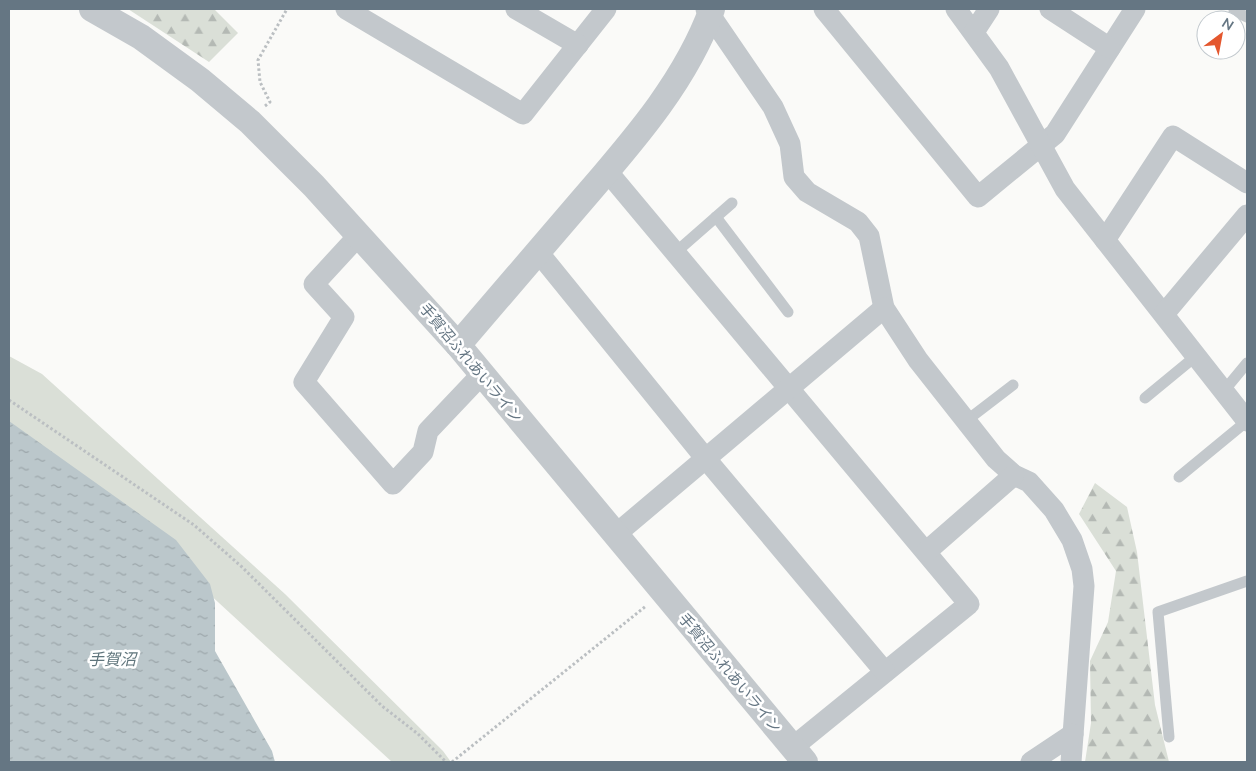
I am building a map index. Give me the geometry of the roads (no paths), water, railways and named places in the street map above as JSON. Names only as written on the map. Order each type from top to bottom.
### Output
[{"type":"street","name":"手賀沼ふれあいライン","points":[[92,9],[141,37],[200,80],[250,122],[314,186],[458,345],[662,593],[799,755]]},
{"type":"street","points":[[346,9],[523,114],[606,9]]},
{"type":"street","points":[[516,9],[578,45]]},
{"type":"street","points":[[706,9],[774,107],[790,144],[794,178],[807,192],[858,222],[869,236],[884,308],[918,360],[996,459],[1014,475],[1029,482],[1054,510],[1072,540],[1082,569],[1084,586],[1071,762]]},
{"type":"street","points":[[458,345],[607,171],[661,104],[702,38],[712,9]]},
{"type":"street","points":[[824,9],[978,197],[1041,148],[1055,134],[1134,9]]},
{"type":"street","points":[[956,9],[999,68],[1065,189],[1247,421]]},
{"type":"street","points":[[974,32],[989,9]]},
{"type":"street","points":[[1050,9],[1110,48]]},
{"type":"street","points":[[1105,240],[1173,136],[1247,183]]},
{"type":"street","points":[[607,171],[970,604],[885,672],[799,755]]},
{"type":"street","points":[[1164,314],[1246,220]]},
{"type":"street","points":[[359,235],[314,284],[344,317],[304,382],[393,484],[423,452],[428,431],[482,374]]},
{"type":"street","points":[[538,252],[706,459],[885,672]]},
{"type":"street","points":[[614,535],[884,308]]},
{"type":"street","points":[[927,552],[1014,475]]},
{"type":"street","points":[[1031,762],[1073,734]]},
{"type":"lane","points":[[1236,9],[1234,11],[1247,17]]},
{"type":"lane","points":[[675,253],[732,203]]},
{"type":"lane","points":[[716,216],[788,312]]},
{"type":"lane","points":[[1145,398],[1196,356]]},
{"type":"lane","points":[[1223,392],[1247,364]]},
{"type":"lane","points":[[966,421],[1013,385]]},
{"type":"lane","points":[[1179,477],[1247,421]]},
{"type":"lane","points":[[1169,737],[1158,612],[1247,581]]},
{"type":"water","name":"手賀沼","points":[[9,421],[176,540],[210,584],[215,603],[215,651],[272,751],[275,762],[9,762]]}]
